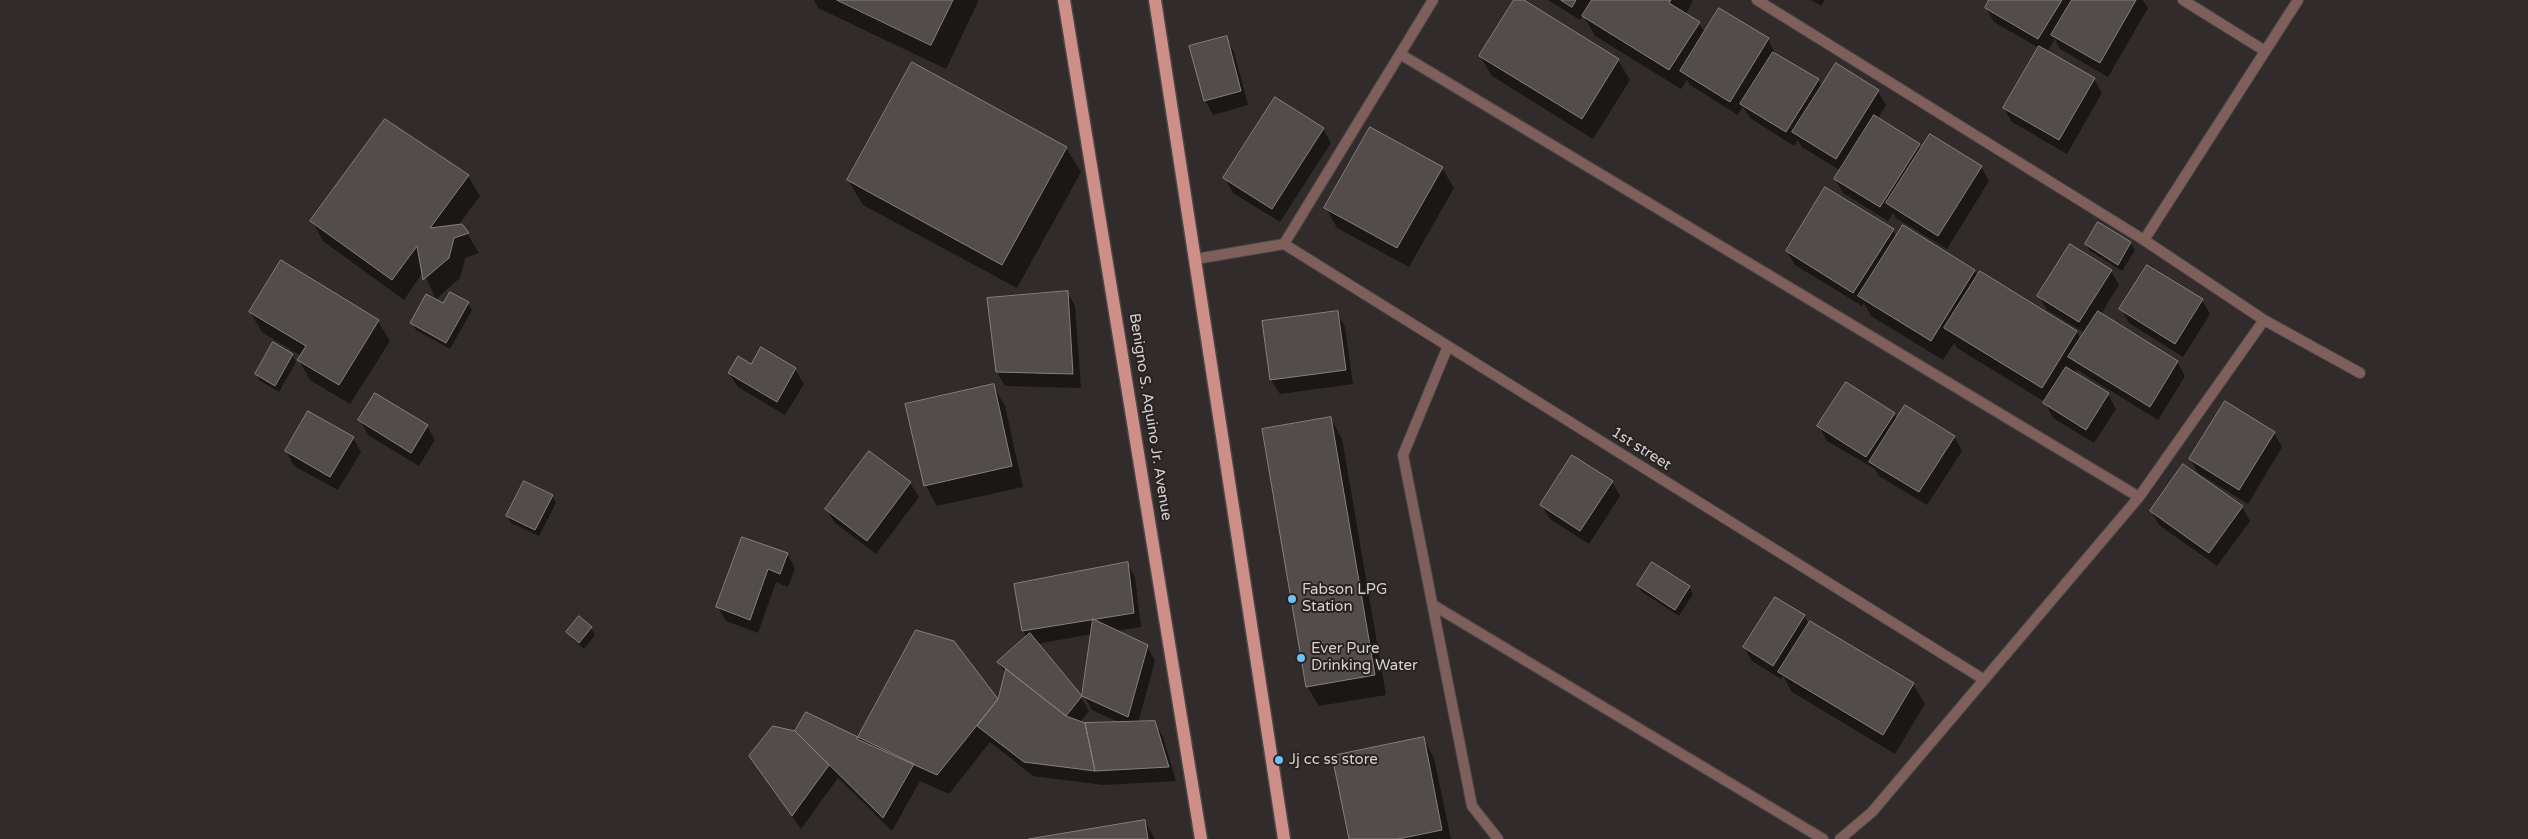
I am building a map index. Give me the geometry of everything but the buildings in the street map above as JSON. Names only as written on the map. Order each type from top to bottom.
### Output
[{"type":"main road","name":"Benigno S. Aquino Jr. Avenue","points":[[1064,0],[1202,839]]},
{"type":"main road","points":[[1154,0],[1196,259],[1284,839]]},
{"type":"street","points":[[1196,259],[1284,244],[1433,0]]},
{"type":"street","points":[[1757,0],[2144,240],[2264,320],[2360,373]]},
{"type":"street","points":[[2183,0],[2265,51]]},
{"type":"street","points":[[2144,240],[2298,0]]},
{"type":"street","points":[[1400,54],[2139,497]]},
{"type":"street","name":"1st street","points":[[1284,244],[1983,680]]},
{"type":"street","points":[[1840,839],[1872,812],[2139,497],[2264,320]]},
{"type":"street","points":[[1448,346],[1403,455],[1472,806],[1498,839]]},
{"type":"street","points":[[1433,604],[1823,839]]},
{"type":"place","name":"Fabson LPG Station","points":[[1292,599]]},
{"type":"place","name":"Ever Pure Drinking Water","points":[[1301,658]]},
{"type":"place","name":"Jj cc ss store","points":[[1279,760]]}]
